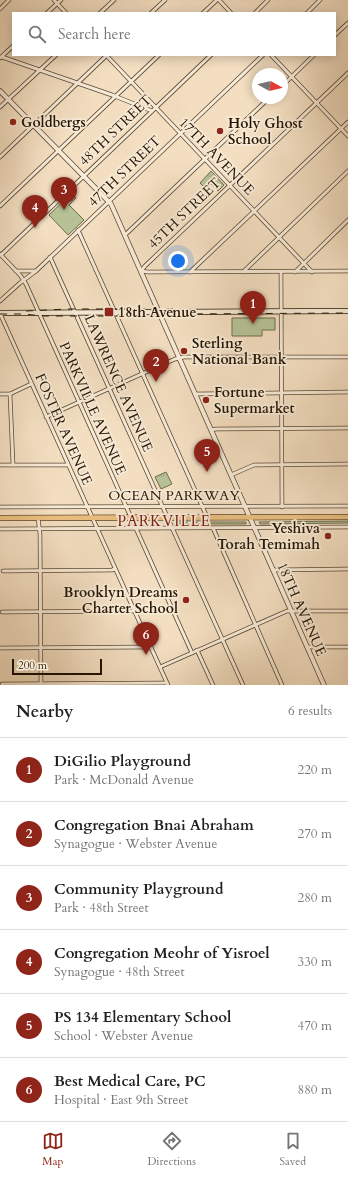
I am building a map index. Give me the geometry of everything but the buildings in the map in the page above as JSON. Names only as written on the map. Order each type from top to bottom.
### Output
[{"type":"main road","points":[[0,312],[348,312]]},
{"type":"main road","name":"OCEAN PARKWAY","points":[[0,518],[348,517]]},
{"type":"street","points":[[0,9],[9,0]]},
{"type":"street","points":[[54,0],[65,12]]},
{"type":"street","points":[[48,12],[61,0]]},
{"type":"street","points":[[101,12],[114,0]]},
{"type":"street","points":[[152,12],[165,0]]},
{"type":"street","points":[[204,12],[218,0],[230,12]]},
{"type":"street","points":[[256,12],[268,0]]},
{"type":"street","points":[[308,12],[320,0]]},
{"type":"street","points":[[336,34],[348,23]]},
{"type":"street","points":[[12,47],[1,58],[78,83],[152,111]]},
{"type":"street","points":[[0,108],[55,56]]},
{"type":"street","points":[[0,157],[106,56]]},
{"type":"street","name":"17TH AVENUE","points":[[108,56],[312,272]]},
{"type":"street","points":[[0,206],[158,56]]},
{"type":"street","name":"48TH STREET","points":[[0,255],[210,56]]},
{"type":"street","name":"47TH STREET","points":[[0,302],[36,271],[261,56]]},
{"type":"street","points":[[272,56],[348,136]]},
{"type":"street","points":[[288,81],[313,56]]},
{"type":"street","name":"45TH STREET","points":[[141,271],[145,265],[348,72]]},
{"type":"street","name":"18TH AVENUE","points":[[0,91],[109,201],[112,206],[324,685]]},
{"type":"street","points":[[125,235],[263,104]]},
{"type":"street","points":[[190,272],[348,122]]},
{"type":"street","points":[[243,272],[348,171]]},
{"type":"street","points":[[295,272],[348,220]]},
{"type":"street","points":[[78,230],[207,517]]},
{"type":"street","name":"PARKVILLE AVENUE","points":[[0,255],[16,271],[23,281],[192,653]]},
{"type":"street","name":"LAWRENCE AVENUE","points":[[50,257],[243,685]]},
{"type":"street","points":[[16,271],[36,271]]},
{"type":"street","points":[[141,271],[348,271]]},
{"type":"street","points":[[281,272],[282,507]]},
{"type":"street","name":"FOSTER AVENUE","points":[[0,312],[31,384],[167,684]]},
{"type":"street","points":[[46,417],[180,358],[348,357]]},
{"type":"street","points":[[0,394],[10,394],[31,384]]},
{"type":"street","points":[[195,394],[348,392]]},
{"type":"street","points":[[10,394],[13,465]]},
{"type":"street","points":[[211,430],[216,428],[348,428]]},
{"type":"street","points":[[231,475],[254,464],[348,464]]},
{"type":"street","points":[[1,465],[68,465]]},
{"type":"street","name":"OCEAN PARKWAY","points":[[0,507],[348,506]]},
{"type":"street","points":[[38,518],[41,684]]},
{"type":"street","points":[[0,529],[348,527]]},
{"type":"street","points":[[213,528],[282,685]]},
{"type":"street","points":[[3,571],[115,569]]},
{"type":"street","points":[[273,570],[348,569]]},
{"type":"street","points":[[2,612],[134,611]]},
{"type":"street","points":[[160,667],[287,611],[348,611]]},
{"type":"street","points":[[1,648],[151,647]]},
{"type":"street","points":[[307,647],[348,647]]},
{"type":"street","points":[[197,650],[213,685]]},
{"type":"street","points":[[2,684],[167,684]]},
{"type":"green space","points":[[211,171],[224,185],[218,191],[212,184],[210,185],[208,183],[203,186],[200,183]]},
{"type":"green space","points":[[72,193],[76,198],[69,205],[84,220],[68,235],[49,215]]},
{"type":"green space","points":[[232,318],[275,318],[275,330],[262,330],[262,336],[232,336]]},
{"type":"green space","points":[[166,472],[172,484],[161,489],[155,477]]},
{"type":"green space","points":[[348,521],[348,523],[260,524],[259,522]]},
{"type":"green space","points":[[176,522],[246,522],[246,524],[177,524]]},
{"type":"railway","points":[[26,311],[68,309],[178,309]]},
{"type":"railway","points":[[0,314],[45,316],[152,316],[179,314],[348,313]]},
{"type":"place","name":"Goldbergs","points":[[13,122]]},
{"type":"place","name":"Holy Ghost School","points":[[220,131]]},
{"type":"place","name":"Community Playground","points":[[64,210]]},
{"type":"place","name":"Congregation Meohr of Yisroel","points":[[35,228]]},
{"type":"place","name":"18th Avenue","points":[[109,312]]},
{"type":"place","name":"DiGilio Playground","points":[[253,324]]},
{"type":"place","name":"Sterling National Bank","points":[[184,351]]},
{"type":"place","name":"Congregation Bnai Abraham","points":[[156,382]]},
{"type":"place","name":"Fortune Supermarket","points":[[206,400]]},
{"type":"place","name":"PS 134 Elementary School","points":[[207,472]]},
{"type":"place","name":"Yeshiva Torah Temimah","points":[[328,536]]},
{"type":"place","name":"Brooklyn Dreams Charter School","points":[[186,600]]},
{"type":"place","name":"Best Medical Care, PC","points":[[146,655]]},
{"type":"district","name":"PARKVILLE","points":[[164,521]]}]
